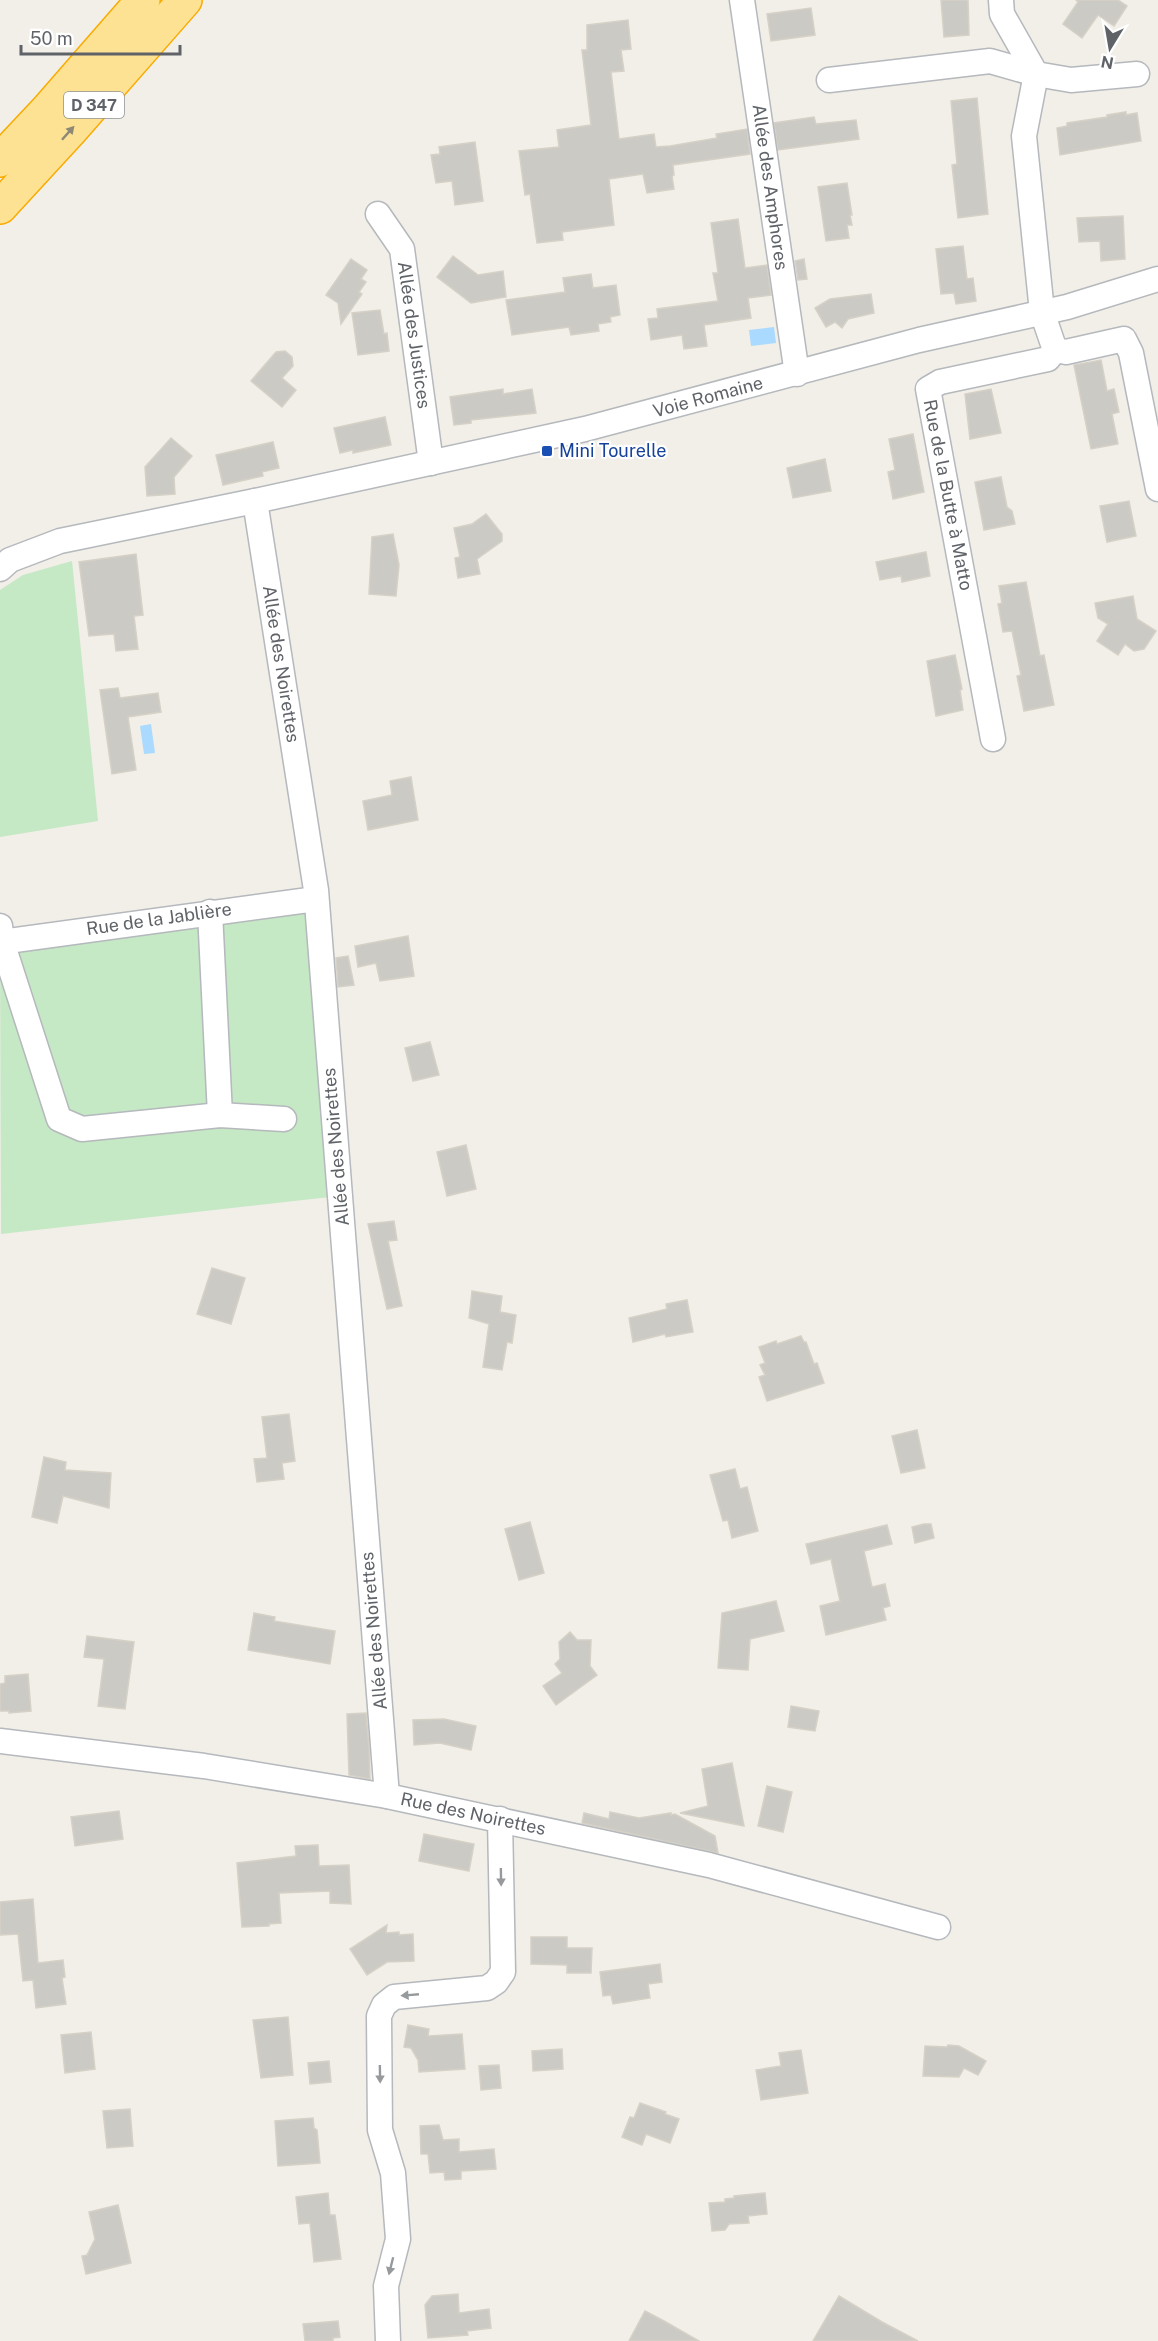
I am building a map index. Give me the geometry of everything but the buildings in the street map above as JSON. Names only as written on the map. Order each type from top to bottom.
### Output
[{"type":"highway","name":"D 347","points":[[2,157],[143,0]]},
{"type":"highway","name":"D 347","points":[[0,207],[185,0]]},
{"type":"highway","points":[[0,230],[23,205],[40,164]]},
{"type":"street","name":"Allée des Amphores","points":[[742,0],[797,374]]},
{"type":"street","points":[[1001,0],[1002,14],[1036,74],[1024,136],[1042,312],[1055,350],[1066,352],[1124,339],[1131,353],[1158,489]]},
{"type":"street","points":[[830,80],[990,61],[1036,74],[1071,80],[1137,74]]},
{"type":"street","name":"Allée des Justices","points":[[378,214],[402,249],[431,463]]},
{"type":"street","name":"Voie Romaine","points":[[0,569],[10,560],[60,541],[585,429],[919,340],[1067,307],[1158,279]]},
{"type":"street","name":"Rue de la Butte à Matto","points":[[993,739],[928,389],[940,382],[1048,359],[1055,350]]},
{"type":"street","name":"Allée des Noirettes","points":[[255,501],[316,898],[387,1796]]},
{"type":"street","name":"Rue de la Jablière","points":[[1,937],[316,898]]},
{"type":"street","points":[[210,912],[220,1115]]},
{"type":"street","points":[[1,937],[59,1119],[82,1129],[220,1115],[284,1119]]},
{"type":"street","name":"Rue des Noirettes","points":[[0,1741],[204,1766],[387,1796],[709,1865],[938,1927]]},
{"type":"street","points":[[388,2341],[386,2286],[398,2239],[393,2173],[380,2130],[379,2016],[384,2006],[394,1997],[487,1988],[496,1982],[503,1972],[500,1819]]},
{"type":"green space","points":[[72,561],[98,821],[0,837],[0,590],[23,575]]},
{"type":"green space","points":[[309,890],[330,1197],[1,1234],[0,931]]},
{"type":"water","points":[[774,327],[776,343],[751,346],[749,330]]},
{"type":"water","points":[[151,724],[155,753],[144,754],[140,726]]},
{"type":"place","name":"Mini Tourelle","points":[[547,451]]}]
